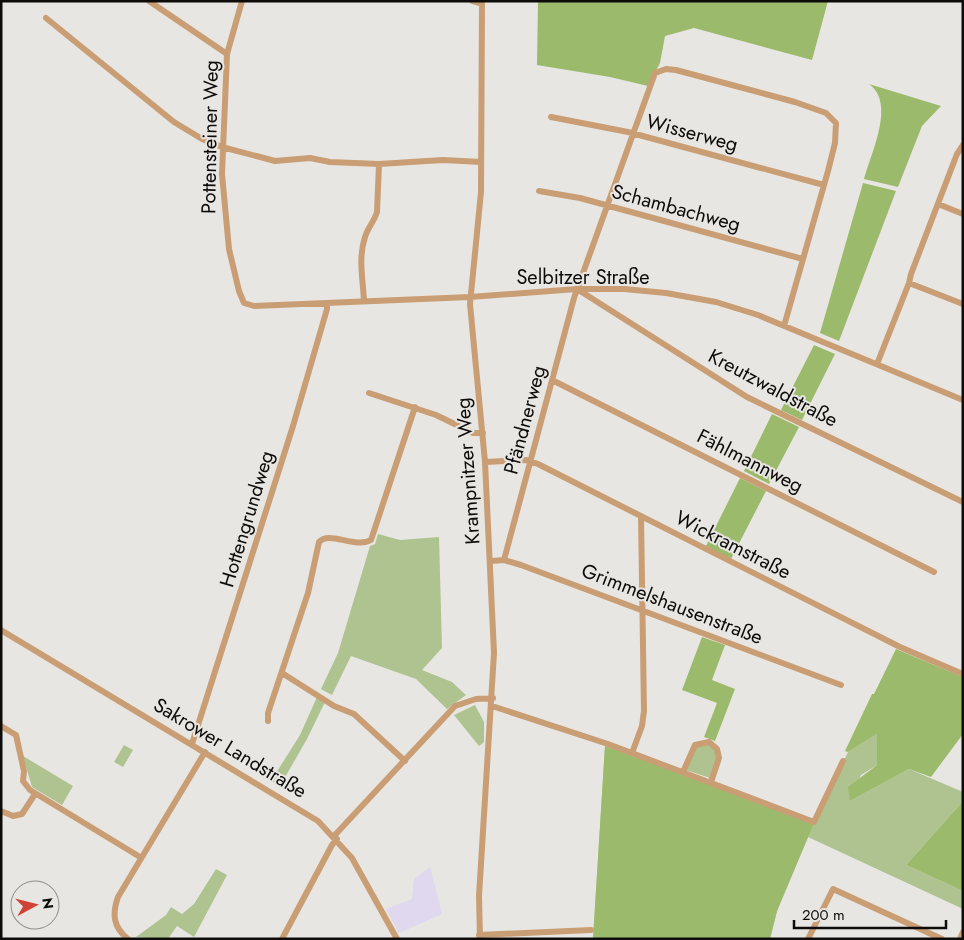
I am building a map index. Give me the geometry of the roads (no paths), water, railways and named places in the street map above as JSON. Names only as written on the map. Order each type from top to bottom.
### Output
[{"type":"street","points":[[150,1],[227,54]]},
{"type":"street","name":"Pottensteiner Weg","points":[[242,1],[227,54],[222,147],[226,226],[233,268],[244,303]]},
{"type":"street","points":[[472,1],[482,2]]},
{"type":"street","name":"Krampnitzer Weg","points":[[479,937],[479,889],[494,653],[485,462],[470,297],[479,220],[482,2]]},
{"type":"street","points":[[46,18],[174,122],[202,139],[222,147],[275,161],[310,158],[330,162],[379,164],[427,160],[481,162]]},
{"type":"street","name":"Pfändnerweg","points":[[504,560],[576,289],[655,74],[666,69],[676,70],[795,102],[831,117],[836,123],[836,137],[824,185]]},
{"type":"street","name":"Wisserweg","points":[[551,117],[589,123],[824,185]]},
{"type":"street","points":[[877,364],[910,283],[911,274],[957,154],[963,145]]},
{"type":"street","points":[[364,302],[361,252],[369,226],[375,220],[377,212],[379,164]]},
{"type":"street","points":[[784,326],[824,185]]},
{"type":"street","name":"Schambachweg","points":[[539,191],[607,206],[803,259]]},
{"type":"street","points":[[938,204],[963,214]]},
{"type":"street","points":[[910,283],[963,304]]},
{"type":"street","name":"Selbitzer Straße","points":[[244,303],[254,306],[364,302],[576,289],[633,290],[690,297],[741,310],[784,326],[963,400]]},
{"type":"street","name":"Kreutzwaldstraße","points":[[576,289],[750,398],[963,502]]},
{"type":"street","name":"Hottengrundweg","points":[[192,744],[290,434],[327,309],[327,303]]},
{"type":"street","name":"Fählmannweg","points":[[552,380],[934,572]]},
{"type":"street","points":[[369,393],[415,408],[474,432],[483,433]]},
{"type":"street","points":[[268,721],[268,713],[308,593],[320,539],[326,537],[362,543],[370,540],[415,408]]},
{"type":"street","name":"Wickramstraße","points":[[485,462],[531,461],[900,647],[963,674]]},
{"type":"street","points":[[632,753],[642,726],[644,711],[641,516]]},
{"type":"street","name":"Grimmelshausenstraße","points":[[491,560],[504,560],[642,610],[840,686]]},
{"type":"street","name":"Sakrower Landstraße","points":[[1,630],[306,812],[335,837],[353,859],[397,939]]},
{"type":"street","points":[[282,673],[334,706],[354,714],[405,761]]},
{"type":"street","points":[[282,939],[335,837],[455,706],[476,698],[492,698]]},
{"type":"street","points":[[492,706],[632,753],[814,822],[843,761]]},
{"type":"street","points":[[1,726],[16,735],[24,771],[23,781],[35,794],[140,857]]},
{"type":"street","points":[[683,772],[695,745],[709,742],[717,748],[719,758],[711,782]]},
{"type":"street","points":[[128,939],[118,929],[114,911],[118,897],[203,751]]},
{"type":"street","points":[[1,811],[13,816],[22,814],[35,794]]},
{"type":"street","points":[[808,939],[833,889],[942,939]]},
{"type":"street","points":[[479,937],[591,930]]},
{"type":"street","points":[[960,939],[963,932]]}]
